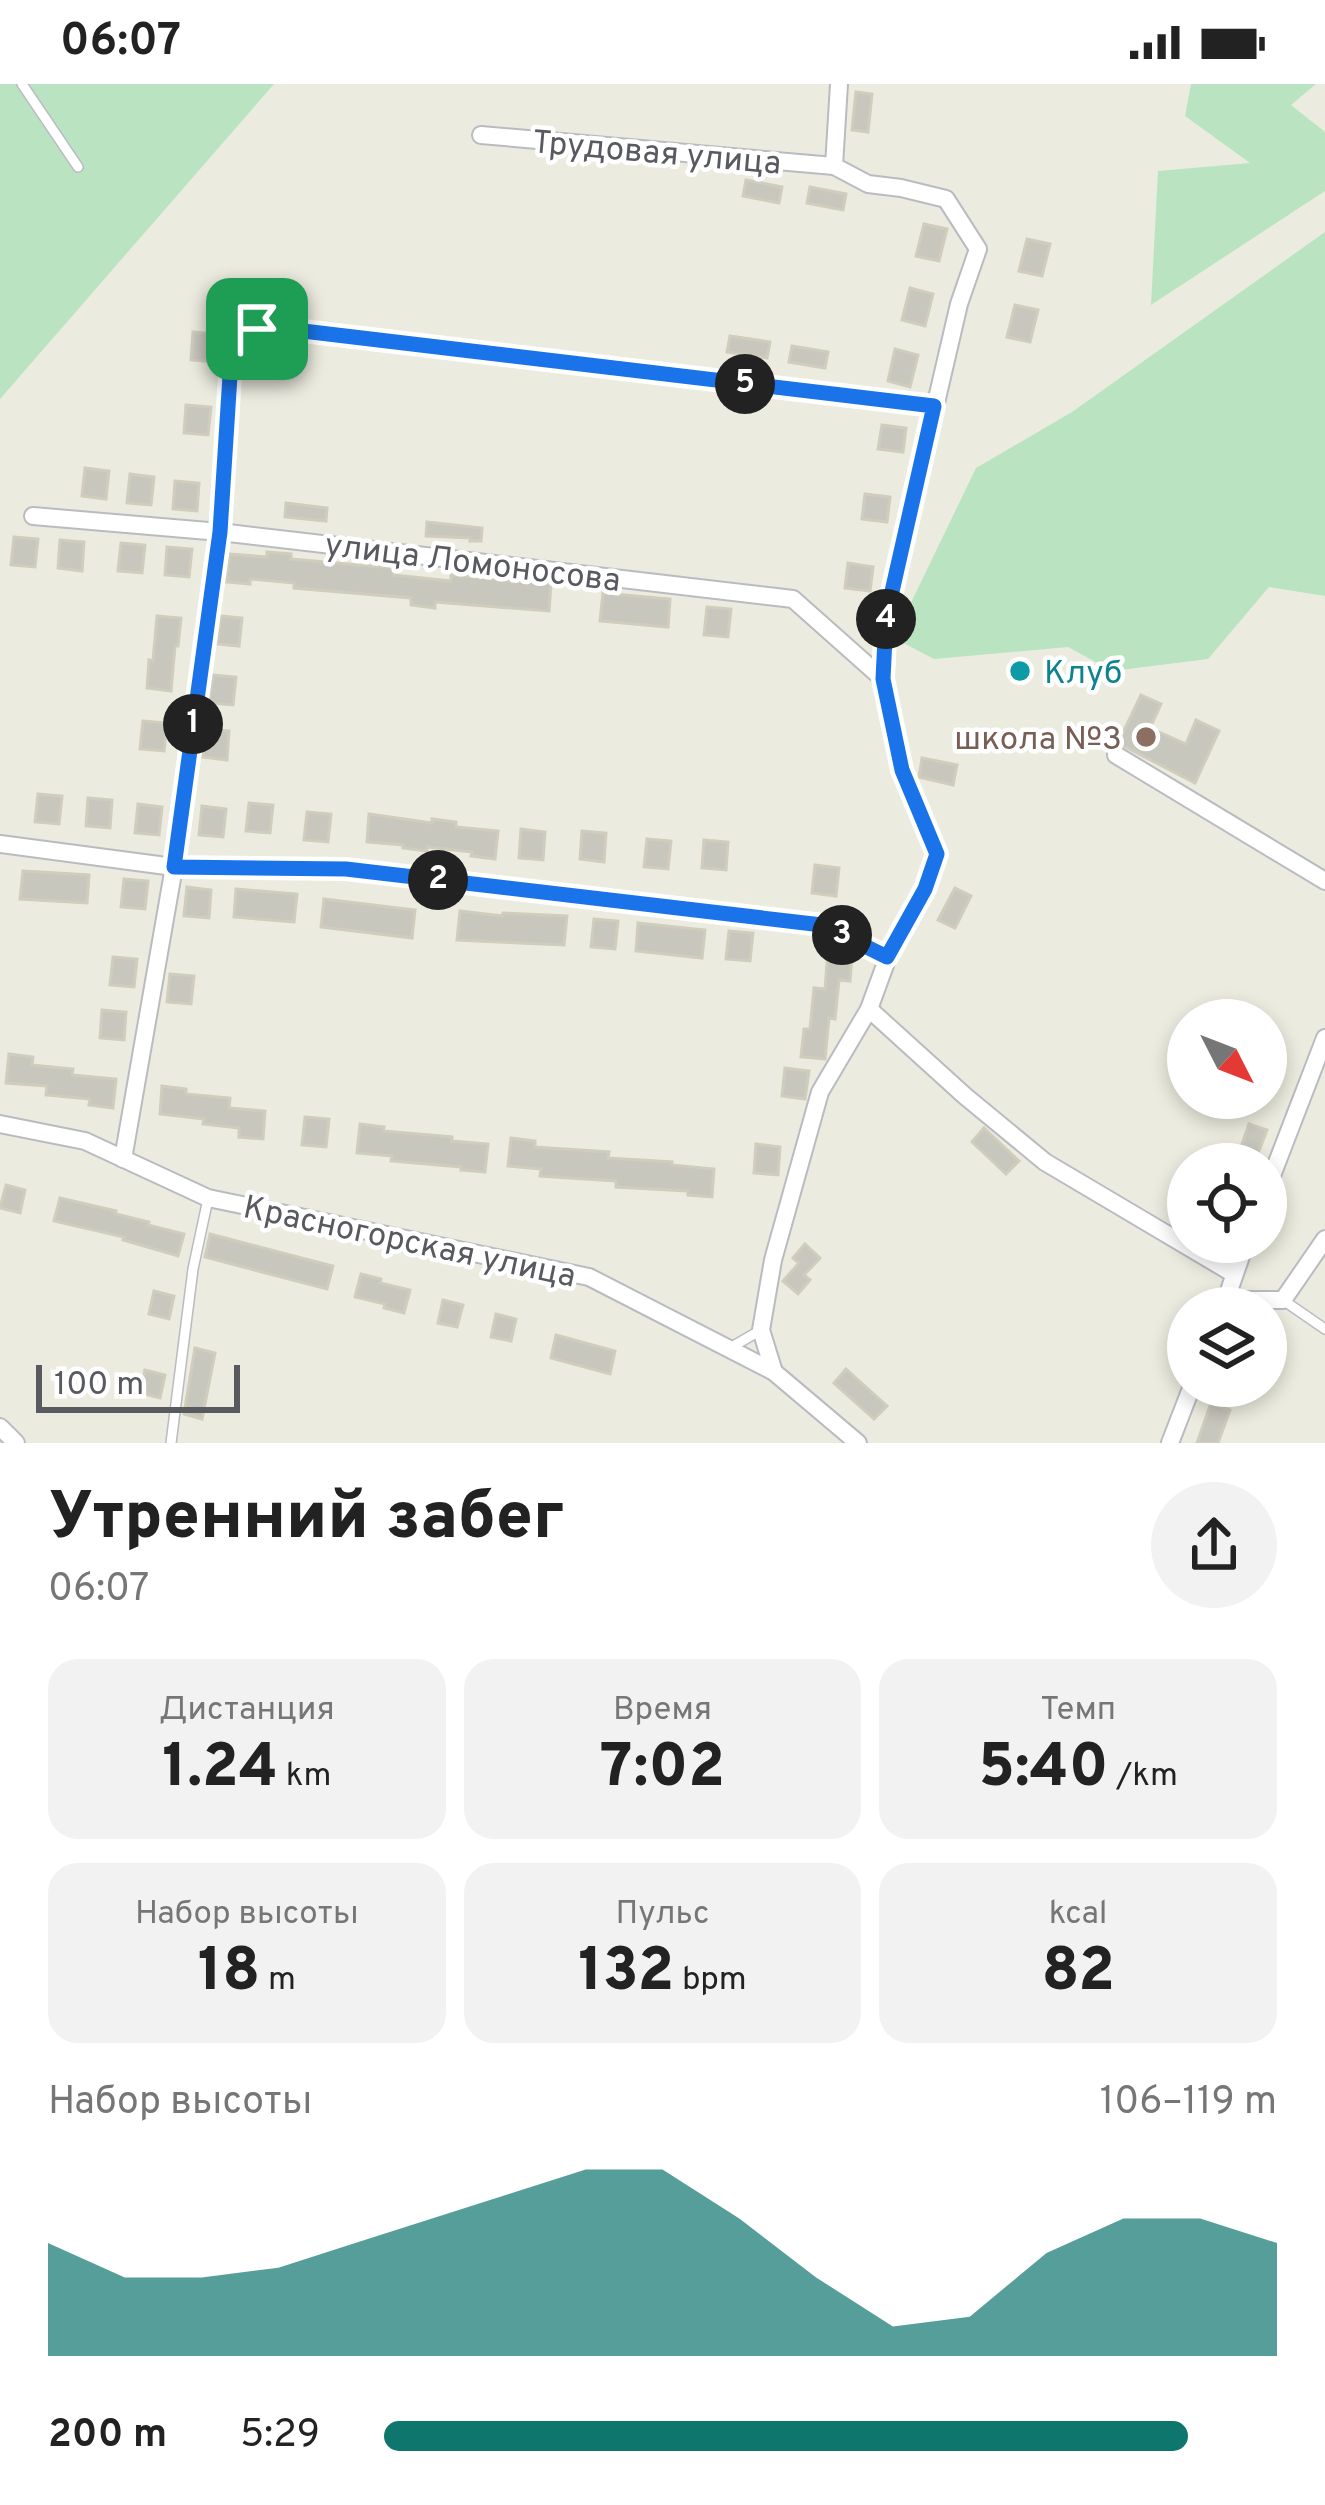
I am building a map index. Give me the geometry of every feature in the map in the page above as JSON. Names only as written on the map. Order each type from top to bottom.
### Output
[{"type":"street","points":[[834,166],[839,84]]},
{"type":"street","name":"Трудовая улица","points":[[481,135],[834,166],[868,184],[946,199],[978,249],[959,304],[886,618],[883,679],[902,770],[937,854],[925,889],[887,957],[869,1009],[820,1092],[773,1260],[761,1330]]},
{"type":"street","points":[[123,1159],[174,867],[220,532],[231,360],[237,341],[257,329],[303,331],[934,406]]},
{"type":"street","name":"улица Ломоносова","points":[[33,516],[220,532],[794,599],[883,679]]},
{"type":"street","points":[[1116,755],[1325,881]]},
{"type":"street","points":[[0,844],[174,867],[346,869],[822,925],[887,957]]},
{"type":"street","points":[[869,1009],[1045,1162],[1234,1274]]},
{"type":"street","points":[[1287,1143],[1320,1067],[1325,1038]]},
{"type":"street","name":"Красногорская улица","points":[[0,1124],[85,1141],[208,1198],[589,1276],[774,1372],[857,1443]]},
{"type":"street","points":[[1287,1293],[1325,1239]]},
{"type":"street","points":[[1230,1287],[1238,1263]]},
{"type":"street","points":[[761,1330],[774,1372]]},
{"type":"street","points":[[1170,1443],[1184,1407]]},
{"type":"street","points":[[0,1427],[16,1443]]},
{"type":"lane","points":[[22,84],[78,166]]},
{"type":"lane","points":[[171,1443],[208,1198]]},
{"type":"lane","points":[[1287,1303],[1325,1329]]},
{"type":"lane","points":[[729,1349],[761,1330]]},
{"type":"green space","points":[[0,84],[274,84],[0,399]]},
{"type":"green space","points":[[1191,84],[1316,84],[1291,105],[1325,132],[1325,191],[1151,305],[1158,171],[1250,163],[1185,116]]},
{"type":"green space","points":[[1325,232],[1325,596],[1269,587],[1208,659],[1112,671],[1068,647],[934,659],[894,638],[976,468],[1072,412]]},
{"type":"building","points":[[856,92],[872,94],[868,132],[852,130]]},
{"type":"building","points":[[746,180],[782,187],[779,203],[743,196]]},
{"type":"building","points":[[810,187],[846,194],[843,210],[807,203]]},
{"type":"building","points":[[924,224],[947,229],[939,261],[916,256]]},
{"type":"building","points":[[1027,239],[1050,244],[1042,276],[1019,271]]},
{"type":"building","points":[[910,288],[933,294],[925,326],[902,320]]},
{"type":"building","points":[[1015,305],[1038,310],[1030,342],[1007,337]]},
{"type":"building","points":[[193,332],[217,334],[215,362],[191,360]]},
{"type":"building","points":[[730,336],[770,342],[767,358],[727,352]]},
{"type":"building","points":[[792,346],[828,352],[825,368],[789,362]]},
{"type":"building","points":[[895,349],[918,355],[910,387],[888,381]]},
{"type":"building","points":[[186,405],[211,407],[208,435],[184,433]]},
{"type":"building","points":[[882,425],[906,428],[903,452],[878,449]]},
{"type":"building","points":[[85,468],[109,471],[106,499],[82,496]]},
{"type":"building","points":[[130,474],[154,477],[151,505],[127,503]]},
{"type":"building","points":[[175,481],[199,483],[197,511],[173,509]]},
{"type":"building","points":[[865,494],[890,497],[887,522],[862,519]]},
{"type":"building","points":[[286,503],[327,508],[326,521],[285,517]]},
{"type":"building","points":[[427,522],[482,528],[481,541],[426,536]]},
{"type":"building","points":[[14,537],[38,539],[35,567],[11,565]]},
{"type":"building","points":[[60,540],[84,542],[82,571],[58,568]]},
{"type":"building","points":[[121,543],[145,545],[142,573],[118,571]]},
{"type":"building","points":[[167,547],[192,549],[189,577],[165,575]]},
{"type":"building","points":[[267,552],[291,554],[291,559],[395,568],[394,575],[551,584],[549,611],[435,602],[435,608],[411,605],[411,598],[294,588],[294,583],[226,582],[230,554],[267,557]]},
{"type":"building","points":[[848,563],[873,567],[870,591],[845,588]]},
{"type":"building","points":[[603,593],[670,599],[668,627],[600,621]]},
{"type":"building","points":[[707,607],[731,609],[728,637],[704,635]]},
{"type":"building","points":[[157,616],[181,618],[171,691],[147,688]]},
{"type":"building","points":[[221,616],[242,618],[239,646],[217,644]]},
{"type":"building","points":[[213,675],[236,677],[233,705],[209,703]]},
{"type":"building","name":"школа №3","points":[[1141,695],[1161,704],[1150,728],[1186,744],[1196,720],[1219,731],[1195,783],[1118,743]]},
{"type":"building","points":[[143,721],[167,723],[164,751],[140,749]]},
{"type":"building","points":[[206,729],[229,731],[227,760],[203,757]]},
{"type":"building","points":[[922,758],[957,765],[953,785],[919,777]]},
{"type":"building","points":[[38,794],[62,796],[59,824],[35,822]]},
{"type":"building","points":[[88,798],[112,800],[110,828],[86,826]]},
{"type":"building","points":[[249,803],[273,805],[270,833],[246,831]]},
{"type":"building","points":[[138,804],[162,807],[159,835],[135,833]]},
{"type":"building","points":[[202,806],[226,809],[223,837],[199,835]]},
{"type":"building","points":[[307,812],[331,814],[328,842],[304,840]]},
{"type":"building","points":[[369,814],[498,831],[495,859],[471,856],[472,852],[367,842]]},
{"type":"building","points":[[521,829],[545,832],[543,860],[519,858]]},
{"type":"building","points":[[582,831],[606,833],[604,862],[580,859]]},
{"type":"building","points":[[647,839],[671,841],[668,869],[644,867]]},
{"type":"building","points":[[704,840],[728,842],[726,870],[702,868]]},
{"type":"building","points":[[815,865],[839,868],[836,896],[812,893]]},
{"type":"building","points":[[23,871],[89,875],[87,903],[20,899]]},
{"type":"building","points":[[124,879],[148,881],[145,909],[121,907]]},
{"type":"building","points":[[187,887],[211,890],[209,918],[184,916]]},
{"type":"building","points":[[955,888],[971,896],[955,928],[938,920]]},
{"type":"building","points":[[236,889],[297,894],[294,922],[234,917]]},
{"type":"building","points":[[324,899],[415,910],[412,938],[321,927]]},
{"type":"building","points":[[460,911],[567,916],[564,945],[457,940]]},
{"type":"building","points":[[594,919],[618,921],[615,949],[591,947]]},
{"type":"building","points":[[638,923],[705,930],[702,958],[636,951]]},
{"type":"building","points":[[729,931],[753,933],[750,961],[726,959]]},
{"type":"building","points":[[828,951],[852,954],[850,981],[839,980],[825,1059],[801,1057],[804,1029],[810,1029],[814,988],[825,989]]},
{"type":"building","points":[[113,957],[137,959],[134,987],[110,985]]},
{"type":"building","points":[[170,974],[194,976],[191,1004],[167,1002]]},
{"type":"building","points":[[102,1010],[126,1012],[124,1040],[100,1038]]},
{"type":"building","points":[[9,1054],[33,1057],[32,1065],[73,1069],[72,1075],[116,1079],[113,1108],[89,1105],[90,1099],[46,1095],[47,1086],[6,1083]]},
{"type":"building","points":[[785,1068],[809,1071],[805,1099],[782,1096]]},
{"type":"building","points":[[162,1086],[186,1089],[186,1094],[230,1098],[229,1108],[265,1111],[263,1139],[239,1137],[239,1128],[203,1124],[204,1119],[160,1114]]},
{"type":"building","points":[[305,1117],[329,1119],[326,1147],[302,1145]]},
{"type":"building","points":[[360,1124],[488,1144],[485,1172],[357,1153]]},
{"type":"building","points":[[1249,1124],[1267,1130],[1262,1143],[1242,1143]]},
{"type":"building","points":[[984,1128],[1019,1161],[1006,1174],[972,1142]]},
{"type":"building","points":[[511,1138],[535,1141],[535,1147],[609,1152],[608,1158],[714,1169],[712,1197],[616,1187],[616,1181],[540,1176],[541,1169],[508,1166]]},
{"type":"building","points":[[756,1144],[780,1147],[778,1175],[754,1173]]},
{"type":"building","points":[[6,1185],[25,1190],[20,1213],[0,1208]]},
{"type":"building","points":[[60,1198],[184,1234],[178,1256],[124,1237],[54,1221]]},
{"type":"building","points":[[210,1234],[333,1266],[327,1289],[205,1257]]},
{"type":"building","points":[[805,1244],[820,1258],[804,1275],[810,1280],[798,1294],[783,1281],[799,1263],[793,1258]]},
{"type":"building","points":[[361,1274],[410,1290],[404,1313],[355,1297]]},
{"type":"building","points":[[154,1291],[174,1296],[169,1319],[149,1314]]},
{"type":"building","points":[[443,1300],[463,1305],[457,1327],[438,1323]]},
{"type":"building","points":[[496,1314],[516,1319],[511,1341],[491,1337]]},
{"type":"building","points":[[556,1335],[615,1351],[610,1374],[551,1358]]},
{"type":"building","points":[[195,1348],[215,1353],[202,1419],[184,1414]]},
{"type":"building","points":[[846,1369],[887,1406],[874,1419],[834,1383]]},
{"type":"building","points":[[145,1370],[165,1375],[160,1398],[140,1393]]},
{"type":"building","points":[[1210,1407],[1230,1410],[1218,1443],[1197,1443]]},
{"type":"place","name":"Клуб","points":[[1020,671]]},
{"type":"place","name":"школа №3","points":[[1146,737]]},
{"type":"route","points":[[257,329],[934,406],[886,618],[883,679],[902,770],[937,854],[925,889],[887,957],[822,925],[346,869],[174,867],[220,532],[231,360],[237,341],[257,329]]}]
